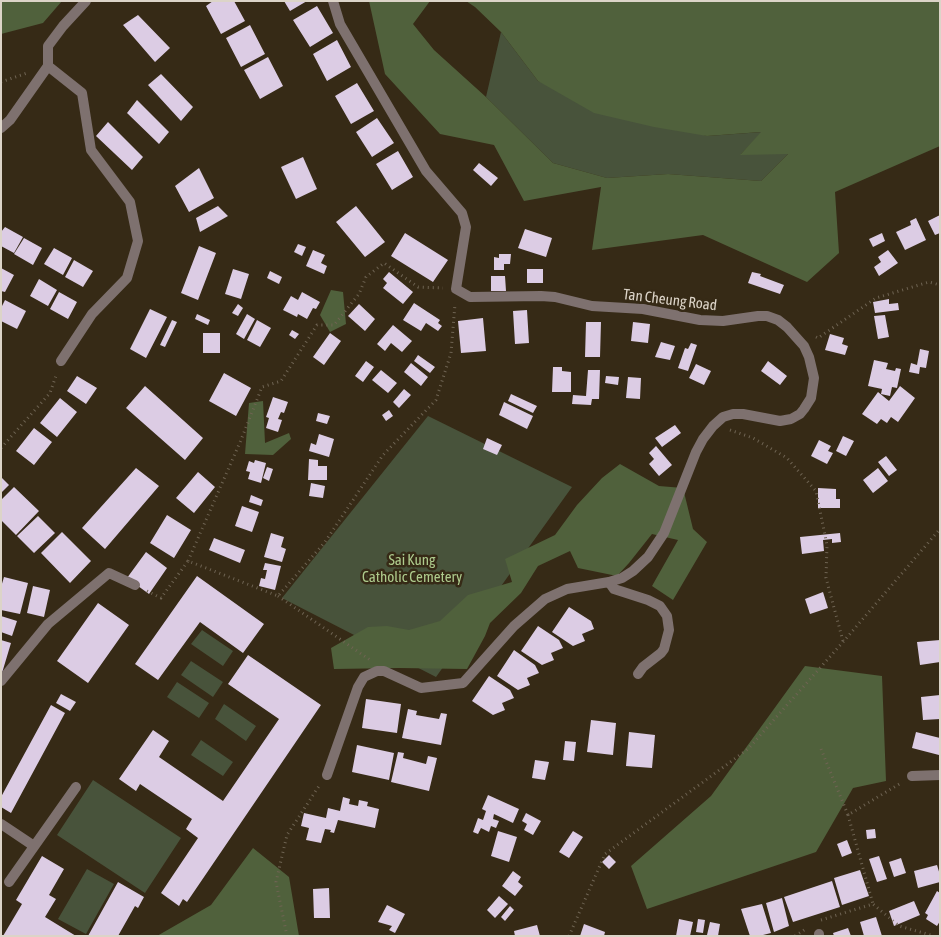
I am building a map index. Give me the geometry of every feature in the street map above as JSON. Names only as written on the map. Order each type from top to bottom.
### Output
[{"type":"street","points":[[1,128],[10,120],[48,66],[48,46],[86,1]]},
{"type":"street","points":[[333,1],[340,24],[426,170],[462,213],[466,227],[456,289]]},
{"type":"street","points":[[48,66],[82,93],[91,150],[130,202],[138,241],[127,278],[92,314],[61,361]]},
{"type":"street","name":"Tan Cheung Road","points":[[377,671],[384,671],[421,688],[463,683],[514,626],[545,599],[568,589],[622,578],[641,564],[654,550],[668,523],[696,452],[718,420],[733,414],[743,414],[774,420],[786,420],[795,417],[804,409],[811,398],[813,390],[813,372],[807,352],[794,334],[778,320],[767,316],[723,321],[700,320],[643,309],[592,306],[548,296],[470,297],[456,289]]},
{"type":"street","points":[[1,680],[48,624],[109,572],[135,585]]},
{"type":"street","points":[[609,582],[610,586],[618,591],[660,606],[667,616],[669,630],[664,649],[643,667],[638,674]]},
{"type":"street","points":[[327,775],[358,687],[364,677],[377,671]]},
{"type":"street","points":[[912,776],[940,775]]},
{"type":"street","points":[[9,882],[76,787]]},
{"type":"street","points":[[1,824],[34,846]]},
{"type":"path","points":[[135,585],[161,598],[188,561],[262,387],[281,381],[317,325],[334,325],[359,294],[366,277],[384,263],[418,287],[456,289],[451,352],[436,400],[383,455],[326,542],[278,596]]},
{"type":"path","points":[[794,334],[802,327],[818,338],[876,298],[929,282],[940,285]]},
{"type":"path","points":[[1,448],[50,393],[61,361]]},
{"type":"path","points":[[726,427],[754,438],[786,458],[816,491],[827,545],[826,578],[843,642]]},
{"type":"path","points":[[569,936],[605,854],[748,749],[940,529]]},
{"type":"path","points":[[188,561],[278,596],[374,663],[377,671]]},
{"type":"path","points":[[821,749],[848,815],[873,904],[899,926],[934,936]]},
{"type":"path","points":[[287,936],[276,882],[287,835],[327,775]]},
{"type":"path","points":[[848,815],[912,776]]},
{"type":"path","points":[[817,922],[823,918],[873,904]]},
{"type":"path","points":[[795,936],[810,926]]},
{"type":"green space","points":[[1,1],[62,1],[43,23],[1,34]]},
{"type":"green space","points":[[369,1],[430,1],[413,24],[434,50],[486,97],[553,163],[607,178],[668,174],[761,181],[788,154],[740,155],[761,132],[707,136],[654,127],[594,113],[538,81],[501,32],[466,1],[940,1],[940,146],[835,192],[839,253],[807,282],[703,235],[592,250],[601,187],[524,201],[494,145],[440,134],[385,74]]},
{"type":"green space","points":[[501,32],[538,81],[707,136],[762,132],[741,154],[789,153],[761,181],[668,174],[607,178],[553,163],[486,97]]},
{"type":"green space","points":[[331,290],[343,292],[346,324],[330,332],[320,315]]},
{"type":"green space","points":[[263,401],[265,443],[289,433],[291,439],[273,455],[245,454],[249,403]]},
{"type":"green space","name":"Sai Kung Catholic Cemetery","points":[[428,416],[572,487],[436,677],[282,598]]},
{"type":"green space","points":[[620,464],[659,486],[683,488],[693,529],[707,542],[673,600],[652,586],[678,540],[652,534],[617,576],[578,568],[570,551],[538,566],[521,593],[490,623],[467,669],[334,669],[331,648],[368,627],[387,626],[409,630],[440,621],[468,595],[512,582],[505,559],[555,535],[577,505],[602,478]]},
{"type":"green space","points":[[202,630],[233,651],[223,666],[191,644]]},
{"type":"green space","points":[[191,661],[223,682],[213,697],[181,675]]},
{"type":"green space","points":[[805,666],[882,676],[886,781],[853,788],[816,852],[647,909],[631,866],[711,796]]},
{"type":"green space","points":[[177,682],[209,703],[199,718],[167,697]]},
{"type":"green space","points":[[224,704],[256,726],[246,741],[215,719]]},
{"type":"green space","points":[[201,740],[233,762],[223,776],[191,755]]},
{"type":"green space","points":[[93,780],[181,838],[145,893],[57,835]]},
{"type":"green space","points":[[253,848],[289,877],[299,936],[157,936],[211,905]]},
{"type":"green space","points":[[87,869],[114,884],[86,934],[58,919]]},
{"type":"building","points":[[213,1],[234,1],[245,21],[221,34],[206,6]]},
{"type":"building","points":[[284,1],[307,1],[290,11]]},
{"type":"building","points":[[317,6],[333,33],[310,47],[293,20]]},
{"type":"building","points":[[138,15],[170,48],[155,62],[123,25]]},
{"type":"building","points":[[250,25],[265,54],[241,67],[226,38]]},
{"type":"building","points":[[337,40],[351,67],[327,81],[313,54]]},
{"type":"building","points":[[268,57],[283,86],[260,99],[244,70]]},
{"type":"building","points":[[161,74],[193,107],[181,121],[148,85]]},
{"type":"building","points":[[357,83],[374,111],[351,124],[335,96]]},
{"type":"building","points":[[137,100],[169,132],[159,144],[127,113]]},
{"type":"building","points":[[377,118],[394,143],[372,157],[356,132]]},
{"type":"building","points":[[108,122],[143,157],[132,170],[96,136]]},
{"type":"building","points":[[398,151],[413,177],[392,190],[376,164]]},
{"type":"building","points":[[303,157],[317,189],[296,199],[281,167]]},
{"type":"building","points":[[479,163],[498,178],[491,186],[473,170]]},
{"type":"building","points":[[199,168],[214,198],[189,212],[175,186]]},
{"type":"building","points":[[218,206],[228,216],[200,232],[196,218]]},
{"type":"building","points":[[356,206],[385,242],[365,257],[336,222]]},
{"type":"building","points":[[940,215],[940,233],[935,235],[928,221]]},
{"type":"building","points":[[916,218],[926,240],[905,250],[896,232],[911,225],[910,221]]},
{"type":"building","points":[[5,227],[23,237],[14,253],[1,246],[1,232]]},
{"type":"building","points":[[525,229],[552,238],[546,257],[518,248]]},
{"type":"building","points":[[405,233],[448,260],[433,282],[391,256]]},
{"type":"building","points":[[882,233],[885,241],[873,247],[869,239]]},
{"type":"building","points":[[24,238],[42,248],[33,265],[14,254]]},
{"type":"building","points":[[298,244],[306,247],[302,256],[294,252]]},
{"type":"building","points":[[199,246],[216,253],[198,300],[181,293]]},
{"type":"building","points":[[54,248],[72,258],[63,275],[44,264]]},
{"type":"building","points":[[313,250],[325,255],[321,263],[327,266],[324,274],[306,266]]},
{"type":"building","points":[[888,250],[898,263],[879,276],[874,267],[881,262],[878,257]]},
{"type":"building","points":[[499,254],[511,254],[510,264],[504,264],[504,270],[494,270],[494,257],[499,258]]},
{"type":"building","points":[[74,260],[93,271],[83,287],[65,277]]},
{"type":"building","points":[[1,268],[14,275],[5,292],[1,291]]},
{"type":"building","points":[[233,269],[249,274],[241,299],[225,294]]},
{"type":"building","points":[[527,269],[543,269],[543,283],[527,283]]},
{"type":"building","points":[[270,271],[282,277],[279,284],[267,278]]},
{"type":"building","points":[[389,272],[413,292],[403,304],[383,288],[387,283],[383,279]]},
{"type":"building","points":[[752,272],[761,274],[760,276],[784,285],[780,294],[748,283]]},
{"type":"building","points":[[491,276],[505,276],[506,291],[491,291]]},
{"type":"building","points":[[39,279],[57,290],[48,306],[30,296]]},
{"type":"building","points":[[59,292],[77,302],[68,319],[50,309]]},
{"type":"building","points":[[302,292],[320,302],[316,309],[313,308],[307,319],[298,314],[297,317],[283,310],[291,296],[298,300]]},
{"type":"building","points":[[889,299],[889,304],[898,303],[899,310],[875,313],[873,302]]},
{"type":"building","points":[[5,300],[26,311],[17,329],[1,321],[1,308]]},
{"type":"building","points":[[414,303],[440,320],[438,323],[442,326],[438,331],[426,323],[421,331],[403,320]]},
{"type":"building","points":[[238,304],[243,308],[238,316],[232,313]]},
{"type":"building","points":[[359,304],[375,319],[365,331],[348,316]]},
{"type":"building","points":[[150,309],[167,317],[146,358],[130,349]]},
{"type":"building","points":[[527,310],[529,343],[515,344],[513,311]]},
{"type":"building","points":[[197,314],[210,320],[208,325],[195,319]]},
{"type":"building","points":[[247,314],[255,319],[244,339],[236,334]]},
{"type":"building","points":[[885,315],[889,337],[878,339],[874,316]]},
{"type":"building","points":[[483,318],[486,351],[461,353],[458,321]]},
{"type":"building","points":[[172,320],[177,322],[165,347],[160,345]]},
{"type":"building","points":[[257,320],[271,328],[260,347],[247,340]]},
{"type":"building","points":[[586,322],[601,322],[600,357],[585,357]]},
{"type":"building","points":[[633,322],[650,324],[648,343],[631,341]]},
{"type":"building","points":[[393,325],[412,341],[402,352],[391,343],[385,351],[377,344]]},
{"type":"building","points":[[292,330],[299,334],[295,339],[289,335]]},
{"type":"building","points":[[203,333],[220,333],[220,353],[203,353]]},
{"type":"building","points":[[330,333],[341,341],[324,365],[313,357]]},
{"type":"building","points":[[830,334],[844,338],[842,344],[848,346],[845,355],[825,350]]},
{"type":"building","points":[[661,342],[675,346],[670,360],[655,357]]},
{"type":"building","points":[[691,343],[697,345],[688,371],[678,368],[685,348],[688,349]]},
{"type":"building","points":[[920,349],[929,351],[926,368],[920,367],[919,374],[909,372],[911,363],[917,365]]},
{"type":"building","points":[[418,355],[435,367],[430,373],[414,361]]},
{"type":"building","points":[[874,360],[888,363],[886,369],[895,371],[896,368],[901,369],[897,388],[892,387],[890,396],[881,394],[882,389],[868,386]]},
{"type":"building","points":[[366,361],[374,367],[363,382],[355,376]]},
{"type":"building","points":[[768,361],[787,376],[780,385],[761,371]]},
{"type":"building","points":[[411,363],[428,377],[421,386],[404,372]]},
{"type":"building","points":[[696,364],[711,371],[704,385],[689,378]]},
{"type":"building","points":[[553,367],[562,367],[562,371],[571,372],[571,392],[552,392]]},
{"type":"building","points":[[381,370],[397,383],[388,393],[372,380]]},
{"type":"building","points":[[588,370],[600,370],[599,399],[592,399],[591,405],[572,404],[573,395],[586,396]]},
{"type":"building","points":[[224,373],[251,388],[236,416],[209,401]]},
{"type":"building","points":[[77,376],[97,388],[86,404],[67,391]]},
{"type":"building","points":[[606,376],[619,377],[618,385],[605,383]]},
{"type":"building","points":[[628,377],[641,378],[640,399],[626,398]]},
{"type":"building","points":[[145,386],[203,438],[185,460],[126,408]]},
{"type":"building","points":[[900,386],[915,398],[898,422],[891,417],[887,423],[881,419],[877,424],[862,414],[878,392],[889,401]]},
{"type":"building","points":[[404,389],[411,395],[399,408],[393,402]]},
{"type":"building","points":[[511,394],[537,406],[533,413],[508,401]]},
{"type":"building","points":[[273,397],[288,402],[284,413],[281,412],[278,419],[282,420],[278,432],[266,428],[269,418],[266,417]]},
{"type":"building","points":[[60,398],[77,412],[57,437],[40,423]]},
{"type":"building","points":[[504,402],[533,416],[527,429],[499,415]]},
{"type":"building","points":[[389,410],[393,416],[386,421],[382,415]]},
{"type":"building","points":[[318,413],[330,416],[327,424],[316,421]]},
{"type":"building","points":[[675,425],[681,433],[662,447],[655,438]]},
{"type":"building","points":[[34,428],[52,442],[34,465],[16,451]]},
{"type":"building","points":[[319,434],[334,439],[329,457],[309,451],[311,443],[316,445]]},
{"type":"building","points":[[843,436],[854,441],[846,456],[836,451]]},
{"type":"building","points":[[487,438],[502,445],[497,455],[483,449]]},
{"type":"building","points":[[819,440],[831,446],[828,451],[833,453],[827,464],[811,456]]},
{"type":"building","points":[[656,446],[672,465],[659,476],[649,464],[654,459],[649,453]]},
{"type":"building","points":[[886,456],[897,470],[889,476],[878,462]]},
{"type":"building","points":[[309,459],[318,460],[318,466],[327,466],[327,480],[308,480]]},
{"type":"building","points":[[255,460],[266,463],[261,483],[248,479],[250,472],[246,471],[249,461],[254,463]]},
{"type":"building","points":[[267,467],[273,469],[269,481],[263,478]]},
{"type":"building","points":[[136,468],[159,486],[105,549],[82,528]]},
{"type":"building","points":[[878,468],[888,481],[873,493],[863,480]]},
{"type":"building","points":[[198,472],[215,487],[194,513],[176,498]]},
{"type":"building","points":[[1,477],[9,485],[1,493]]},
{"type":"building","points":[[311,483],[325,486],[323,498],[309,496]]},
{"type":"building","points":[[14,487],[39,511],[16,535],[1,520],[1,500]]},
{"type":"building","points":[[818,488],[836,489],[836,499],[840,499],[840,508],[818,508]]},
{"type":"building","points":[[251,495],[263,500],[261,506],[249,502]]},
{"type":"building","points":[[242,506],[259,512],[252,532],[235,526]]},
{"type":"building","points":[[167,515],[191,530],[174,558],[150,543]]},
{"type":"building","points":[[38,516],[55,533],[34,553],[17,536]]},
{"type":"building","points":[[62,532],[91,561],[70,583],[41,553]]},
{"type":"building","points":[[271,533],[284,537],[281,547],[286,549],[282,562],[264,557]]},
{"type":"building","points":[[840,533],[841,542],[832,543],[832,539],[823,540],[824,551],[802,554],[800,537]]},
{"type":"building","points":[[214,538],[245,550],[240,563],[209,550]]},
{"type":"building","points":[[146,552],[167,568],[149,594],[127,578]]},
{"type":"building","points":[[265,563],[281,566],[275,590],[259,586],[261,578],[265,579],[267,570],[263,570]]},
{"type":"building","points":[[197,576],[264,624],[243,653],[200,622],[158,680],[135,664]]},
{"type":"building","points":[[4,577],[28,583],[20,614],[1,610],[1,587]]},
{"type":"building","points":[[33,586],[50,590],[44,617],[27,613]]},
{"type":"building","points":[[823,592],[828,608],[810,614],[805,599]]},
{"type":"building","points":[[98,603],[129,625],[88,683],[57,661]]},
{"type":"building","points":[[569,607],[591,621],[594,629],[582,634],[585,641],[573,646],[552,632]]},
{"type":"building","points":[[1,616],[17,621],[12,636],[1,632]]},
{"type":"building","points":[[538,626],[559,640],[563,648],[551,653],[554,660],[542,665],[521,651]]},
{"type":"building","points":[[1,640],[11,643],[2,673],[1,673]]},
{"type":"building","points":[[940,640],[940,662],[920,665],[917,642]]},
{"type":"building","points":[[514,650],[535,665],[539,673],[527,678],[530,685],[518,690],[497,676]]},
{"type":"building","points":[[248,655],[321,705],[187,902],[183,899],[179,906],[161,893],[198,838],[186,829],[192,819],[140,784],[136,791],[119,779],[153,730],[169,741],[159,757],[223,801],[279,719],[228,684]]},
{"type":"building","points":[[489,676],[510,690],[514,698],[502,703],[505,710],[493,715],[472,701]]},
{"type":"building","points":[[61,694],[76,702],[70,711],[56,703]]},
{"type":"building","points":[[940,695],[940,719],[923,720],[921,697]]},
{"type":"building","points":[[366,699],[401,704],[397,733],[362,728]]},
{"type":"building","points":[[51,705],[65,713],[11,813],[1,807],[1,797]]},
{"type":"building","points":[[408,709],[417,711],[416,715],[439,719],[441,713],[447,714],[441,745],[402,738]]},
{"type":"building","points":[[591,720],[616,723],[613,755],[587,752]]},
{"type":"building","points":[[629,732],[655,735],[652,768],[626,766]]},
{"type":"building","points":[[916,732],[940,738],[939,755],[912,748]]},
{"type":"building","points":[[565,741],[576,742],[574,761],[563,760]]},
{"type":"building","points":[[357,745],[394,753],[389,780],[352,772]]},
{"type":"building","points":[[398,752],[404,753],[403,758],[426,764],[428,756],[437,758],[429,791],[391,782]]},
{"type":"building","points":[[535,760],[549,762],[545,780],[532,778]]},
{"type":"building","points":[[488,795],[519,809],[513,823],[494,814],[493,819],[499,821],[496,828],[491,826],[489,832],[481,828],[478,834],[473,832],[478,818],[483,820],[486,811],[482,809]]},
{"type":"building","points":[[343,797],[350,799],[349,804],[358,806],[359,800],[368,802],[367,806],[379,809],[375,828],[338,820],[334,833],[330,832],[331,830],[325,829],[321,843],[306,840],[309,828],[301,826],[304,813],[326,818],[328,808],[340,811]]},
{"type":"building","points":[[526,813],[541,821],[533,835],[524,830],[527,824],[522,821]]},
{"type":"building","points":[[875,829],[876,838],[867,839],[866,830]]},
{"type":"building","points":[[498,831],[517,837],[509,862],[491,856]]},
{"type":"building","points":[[573,831],[583,837],[569,858],[559,852]]},
{"type":"building","points":[[847,840],[852,853],[842,857],[837,844]]},
{"type":"building","points":[[609,855],[616,862],[609,869],[602,862]]},
{"type":"building","points":[[42,856],[64,869],[49,895],[56,899],[45,917],[76,936],[3,936],[22,904],[16,900]]},
{"type":"building","points":[[879,856],[887,879],[877,882],[869,859]]},
{"type":"building","points":[[901,858],[906,873],[894,877],[889,862]]},
{"type":"building","points":[[937,865],[940,882],[918,888],[914,871]]},
{"type":"building","points":[[860,870],[869,896],[842,905],[834,878]]},
{"type":"building","points":[[513,871],[521,877],[518,882],[523,886],[515,896],[502,886]]},
{"type":"building","points":[[832,881],[840,907],[793,922],[784,897]]},
{"type":"building","points":[[118,882],[144,897],[138,908],[135,906],[118,936],[88,936]]},
{"type":"building","points":[[329,888],[330,918],[314,918],[313,889]]},
{"type":"building","points":[[937,891],[940,893],[940,921],[937,926],[926,919],[928,915],[925,913]]},
{"type":"building","points":[[499,896],[508,904],[495,918],[487,910]]},
{"type":"building","points":[[782,898],[789,926],[774,932],[766,903]]},
{"type":"building","points":[[914,901],[920,915],[894,926],[889,911]]},
{"type":"building","points":[[762,904],[771,933],[750,936],[741,909]]},
{"type":"building","points":[[387,905],[405,914],[395,933],[389,930],[392,926],[378,922]]},
{"type":"building","points":[[510,906],[514,910],[505,921],[501,917]]},
{"type":"building","points":[[876,917],[882,936],[864,936],[860,922]]},
{"type":"building","points":[[679,919],[693,922],[690,936],[676,936]]},
{"type":"building","points":[[698,919],[705,920],[703,933],[696,932]]},
{"type":"building","points":[[710,922],[720,924],[718,936],[707,935]]},
{"type":"building","points":[[584,924],[605,932],[604,936],[580,936]]},
{"type":"building","points":[[537,925],[540,936],[515,936],[514,931]]},
{"type":"building","points":[[848,928],[851,936],[834,936],[833,933]]}]
